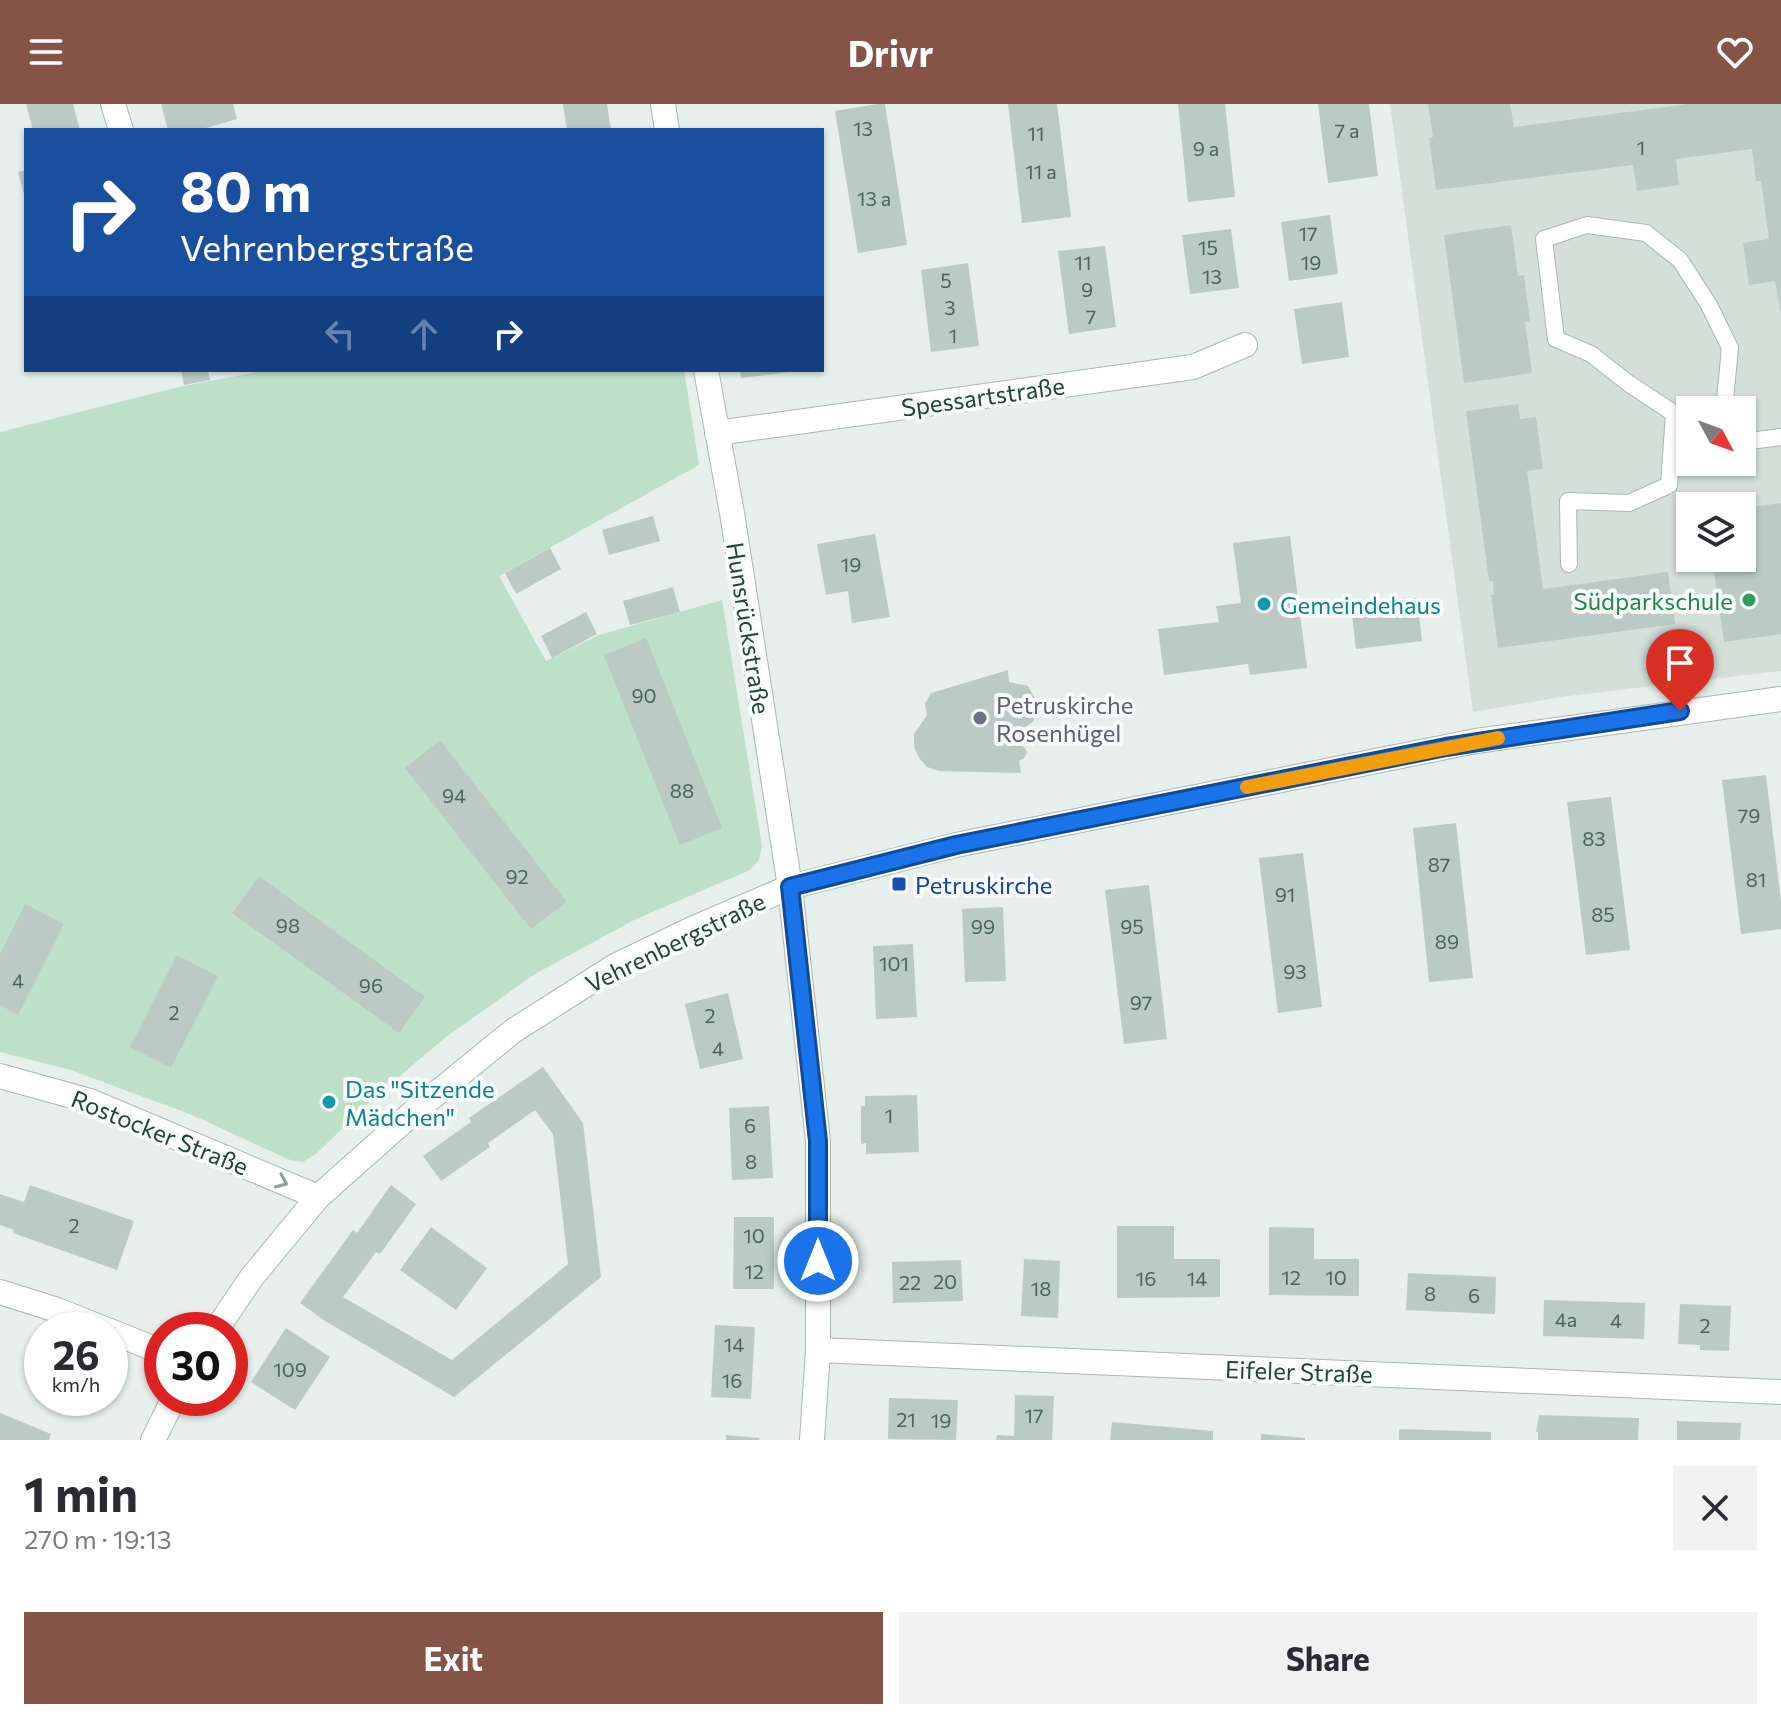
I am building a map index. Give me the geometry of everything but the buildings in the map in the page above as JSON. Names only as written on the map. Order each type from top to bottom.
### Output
[{"type":"street","points":[[113,104],[120,128]]},
{"type":"street","points":[[663,104],[667,128]]},
{"type":"street","name":"Spessartstraße","points":[[717,433],[1193,367],[1245,345]]},
{"type":"street","name":"Hunsrückstraße","points":[[706,372],[790,887],[818,1141],[818,1350],[812,1440]]},
{"type":"street","name":"Vehrenbergstraße","points":[[228,1312],[252,1277],[318,1197],[416,1110],[513,1031],[615,966],[790,887],[956,845],[1476,741],[1781,699]]},
{"type":"street","name":"Rostocker Straße","points":[[0,1076],[90,1101],[318,1197]]},
{"type":"street","points":[[0,1292],[62,1312]]},
{"type":"street","name":"Eifeler Straße","points":[[818,1350],[1781,1392]]},
{"type":"street","points":[[153,1440],[165,1416]]},
{"type":"lane","points":[[1569,564],[1568,501],[1629,503],[1669,485],[1674,414],[1591,354],[1556,339],[1544,239],[1587,225],[1646,233],[1680,260],[1709,305],[1730,348],[1725,396]]},
{"type":"lane","points":[[1756,440],[1781,437]]},
{"type":"shaded area","name":"Südparkschule","points":[[1390,104],[1781,104],[1781,671],[1560,697],[1473,712]]},
{"type":"green space","points":[[258,372],[684,372],[699,465],[499,576],[546,661],[599,635],[722,600],[762,846],[759,860],[750,870],[634,920],[535,974],[446,1037],[375,1097],[317,1153],[303,1162],[290,1160],[192,1115],[71,1070],[0,1052],[0,432],[179,387]]},
{"type":"slow traffic","points":[[1247,787],[1498,738]]},
{"type":"place","name":"Südparkschule","points":[[1749,600]]},
{"type":"place","name":"Gemeindehaus","points":[[1264,604]]},
{"type":"place","name":"Petruskirche Rosenhügel","points":[[980,718]]},
{"type":"place","name":"Petruskirche","points":[[899,884]]},
{"type":"place","name":"Das \"Sitzende Mädchen\"","points":[[329,1102]]},
{"type":"route","points":[[818,1261],[818,1141],[790,887],[899,857],[1476,741],[1680,711]]}]
